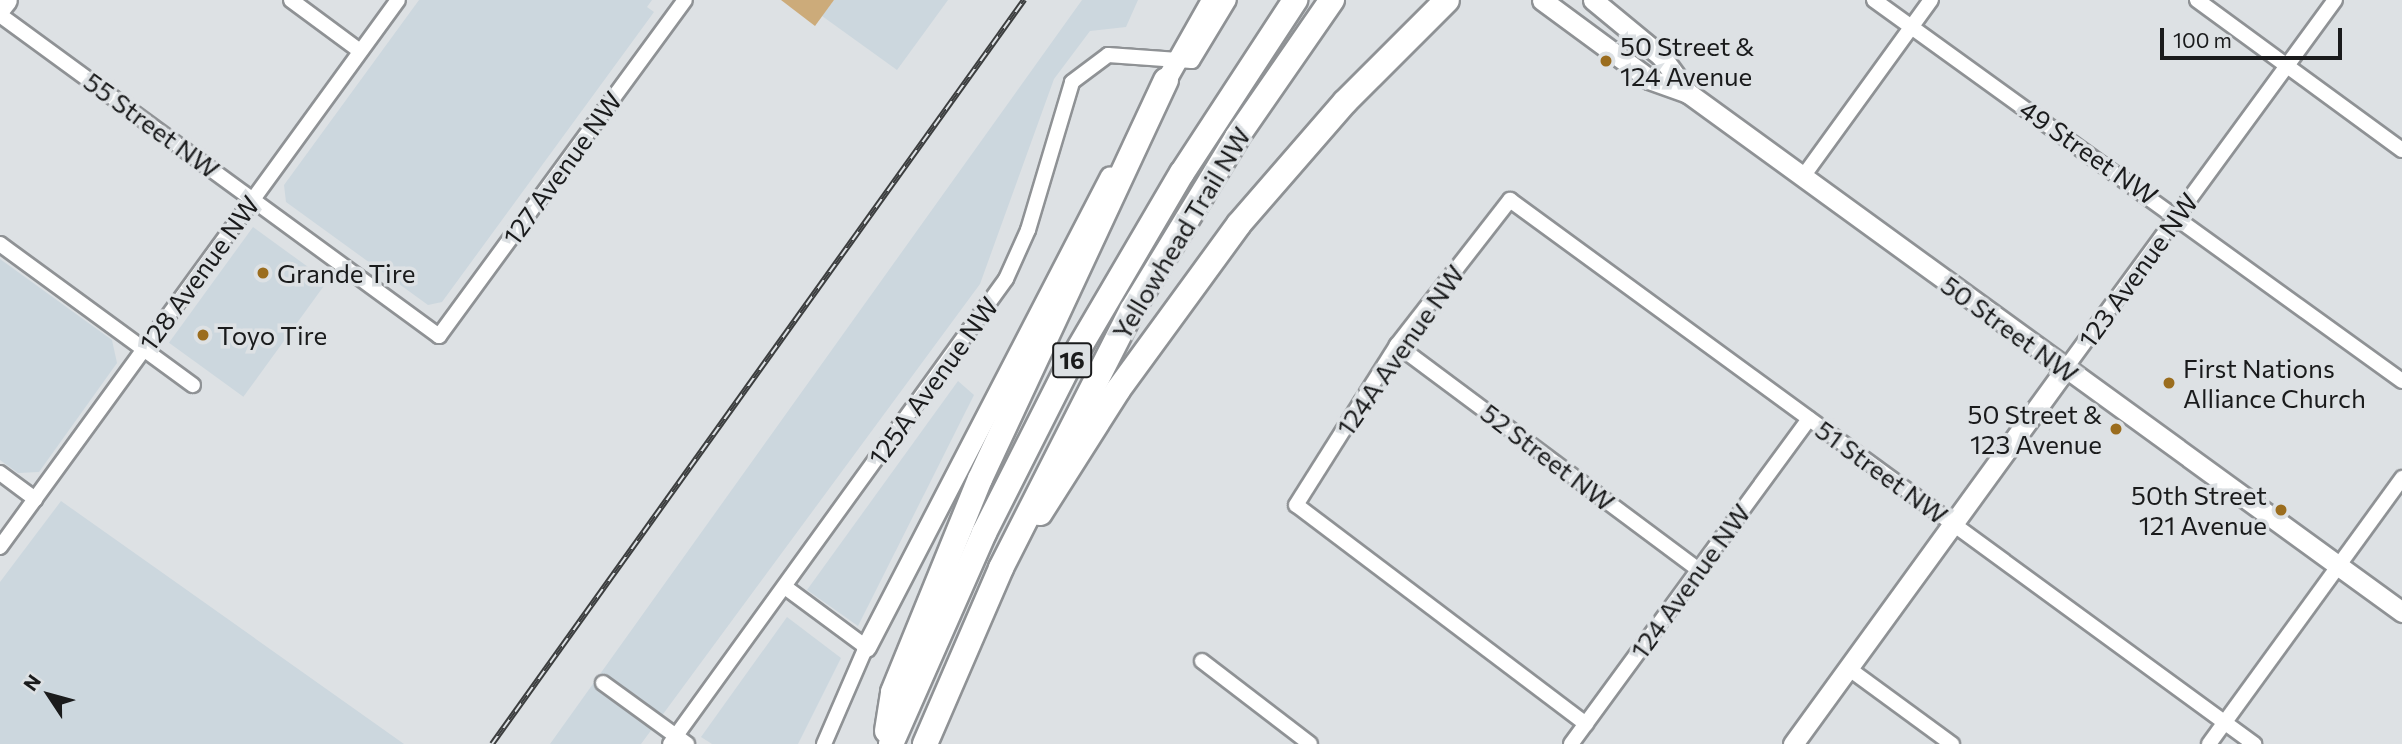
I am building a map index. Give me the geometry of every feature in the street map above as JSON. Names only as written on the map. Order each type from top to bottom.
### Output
[{"type":"highway","name":"Yellowhead Trail NW","points":[[891,744],[984,533],[1068,367],[1182,173],[1295,0]]},
{"type":"highway","name":"Yellowhead Trail NW","points":[[925,744],[1001,568],[1138,299],[1237,137],[1332,0]]},
{"type":"highway","points":[[1001,568],[1203,269],[1345,102],[1423,0]]},
{"type":"highway","points":[[1345,102],[1447,0]]},
{"type":"highway","points":[[885,744],[893,692],[980,479],[1171,72]]},
{"type":"main road","points":[[0,9],[6,0]]},
{"type":"main road","points":[[866,647],[1000,380],[1211,0]]},
{"type":"main road","name":"50 Street NW","points":[[1542,0],[1649,79],[1688,93]]},
{"type":"main road","name":"50 Street NW","points":[[1592,0],[1661,57],[1688,93],[2402,612]]},
{"type":"main road","name":"123 Avenue NW","points":[[1793,744],[2065,369]]},
{"type":"street","points":[[291,0],[360,51]]},
{"type":"street","name":"128 Avenue NW","points":[[0,547],[397,0]]},
{"type":"street","name":"127 Avenue NW","points":[[439,336],[685,0]]},
{"type":"street","points":[[1171,72],[1197,56],[1229,0]]},
{"type":"street","name":"49 Street NW","points":[[1874,0],[2180,216],[2402,381]]},
{"type":"street","points":[[1802,178],[1931,0]]},
{"type":"street","points":[[2197,0],[2402,150]]},
{"type":"street","name":"123 Avenue NW","points":[[2065,369],[2180,216],[2335,0]]},
{"type":"street","name":"55 Street NW","points":[[0,15],[439,336]]},
{"type":"street","name":"125A Avenue NW","points":[[677,741],[1006,279],[1028,229],[1072,82],[1108,55],[1171,72]]},
{"type":"street","name":"124A Avenue NW","points":[[1510,200],[1397,345],[1296,505],[1586,724]]},
{"type":"street","name":"51 Street NW","points":[[1510,200],[2254,744]]},
{"type":"street","points":[[0,244],[193,386]]},
{"type":"street","name":"52 Street NW","points":[[1397,345],[1699,569]]},
{"type":"street","name":"124 Avenue NW","points":[[1572,744],[1809,419]]},
{"type":"street","points":[[0,473],[35,499]]},
{"type":"street","points":[[2209,744],[2402,478]]},
{"type":"street","points":[[785,587],[866,647],[824,744]]},
{"type":"street","points":[[1202,661],[1310,744]]},
{"type":"street","points":[[1848,668],[1952,744]]},
{"type":"street","points":[[603,683],[677,741]]},
{"type":"shaded area","points":[[419,0],[652,0],[647,7],[654,12],[442,302],[428,305],[286,202],[284,185]]},
{"type":"shaded area","points":[[781,0],[834,0],[815,26]]},
{"type":"shaded area","points":[[834,0],[948,0],[897,70],[822,16]]},
{"type":"shaded area","points":[[1082,0],[1138,0],[1126,27],[1090,31],[1054,79],[980,284],[641,744],[550,744]]},
{"type":"shaded area","points":[[253,227],[327,281],[243,397],[169,343]]},
{"type":"shaded area","points":[[0,259],[112,340],[117,363],[39,472],[18,473],[0,460]]},
{"type":"shaded area","points":[[958,381],[974,395],[858,626],[807,590]]},
{"type":"shaded area","points":[[61,501],[404,744],[0,744],[0,582]]},
{"type":"shaded area","points":[[787,617],[841,658],[798,744],[712,744],[701,737]]},
{"type":"railway","points":[[492,744],[1024,0]]},
{"type":"place","name":"50 Street & 124 Avenue","points":[[1606,61]]},
{"type":"place","name":"Grande Tire","points":[[263,273]]},
{"type":"place","name":"Toyo Tire","points":[[203,335]]},
{"type":"place","name":"First Nations Alliance Church","points":[[2169,383]]},
{"type":"place","name":"50 Street & 123 Avenue","points":[[2116,429]]},
{"type":"place","name":"50th Street 121 Avenue","points":[[2281,510]]}]
